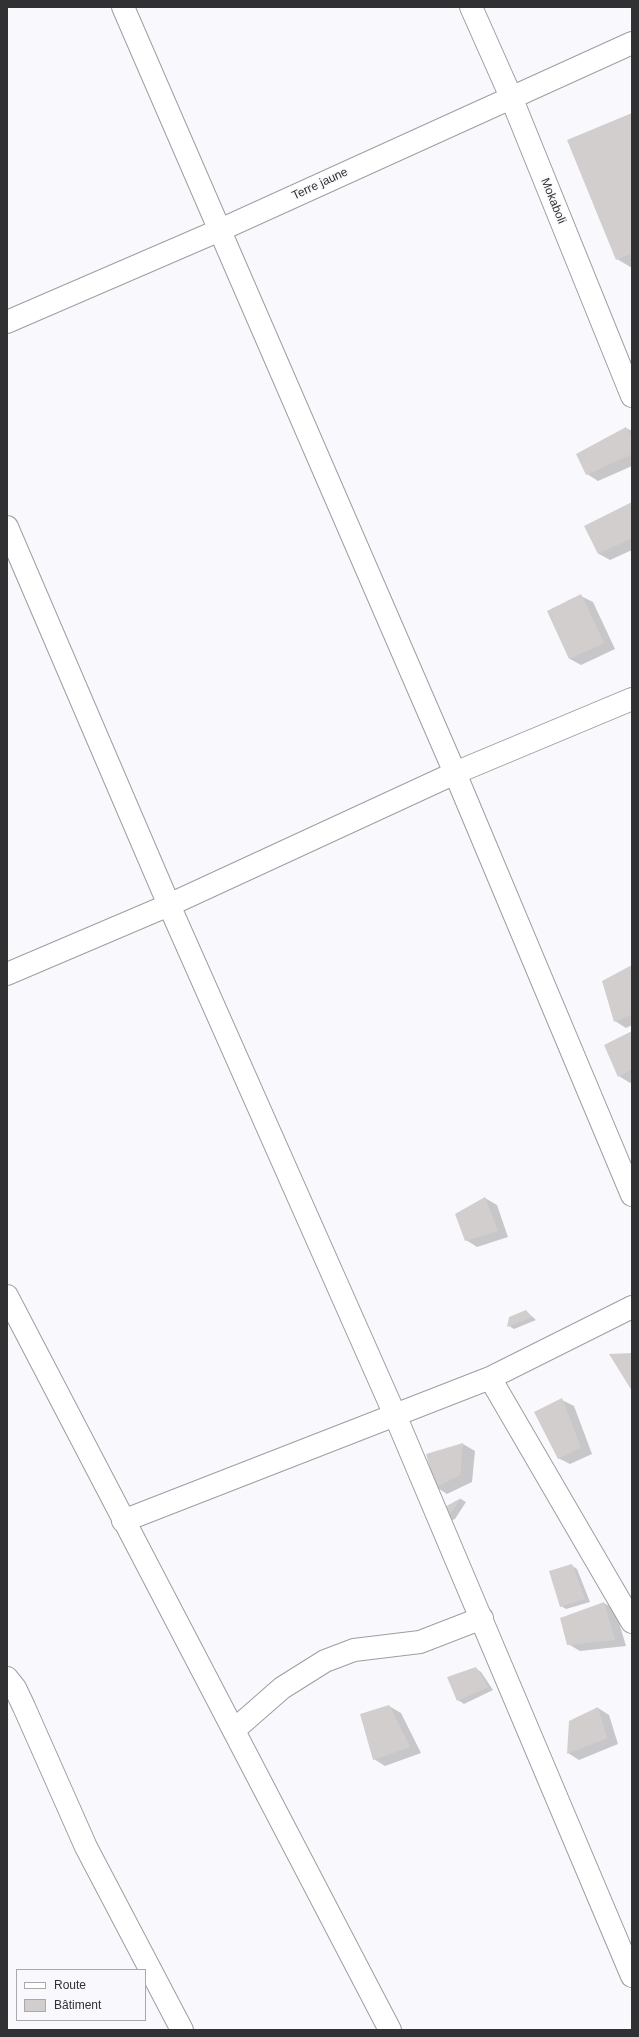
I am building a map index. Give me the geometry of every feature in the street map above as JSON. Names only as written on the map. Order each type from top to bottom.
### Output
[{"type":"street","points":[[123,7],[455,773],[632,1195]]},
{"type":"street","name":"Mokaboli","points":[[471,7],[511,97],[632,396]]},
{"type":"street","name":"Terre jaune","points":[[7,322],[220,230],[632,43]]},
{"type":"street","points":[[7,527],[169,905],[395,1415],[632,1976]]},
{"type":"street","points":[[7,974],[169,905],[455,773],[632,699]]},
{"type":"street","points":[[7,1296],[123,1521],[234,1730],[390,2030]]},
{"type":"street","points":[[123,1521],[490,1378],[632,1307]]},
{"type":"street","points":[[490,1378],[632,1622]]},
{"type":"street","points":[[234,1730],[282,1688],[325,1661],[354,1650],[420,1642],[482,1618]]},
{"type":"street","points":[[7,1678],[15,1688],[24,1707],[86,1847],[182,2030]]},
{"type":"building","points":[[632,113],[632,253],[616,260],[567,140]]},
{"type":"building","points":[[626,427],[632,437],[632,454],[586,475],[576,454]]},
{"type":"building","points":[[632,502],[632,538],[598,554],[584,526]]},
{"type":"building","points":[[581,594],[604,643],[569,659],[547,611]]},
{"type":"building","points":[[632,965],[632,1014],[614,1022],[602,981]]},
{"type":"building","points":[[632,1031],[632,1069],[618,1077],[604,1045]]},
{"type":"building","points":[[485,1197],[498,1231],[465,1241],[455,1214]]},
{"type":"building","points":[[526,1310],[532,1317],[507,1327],[509,1317]]},
{"type":"building","points":[[632,1353],[632,1391],[609,1354]]},
{"type":"building","points":[[562,1398],[581,1448],[558,1459],[534,1412]]},
{"type":"building","points":[[463,1443],[460,1475],[435,1488],[426,1454]]},
{"type":"building","points":[[461,1498],[449,1516],[443,1508]]},
{"type":"building","points":[[572,1564],[585,1599],[560,1607],[549,1571]]},
{"type":"building","points":[[604,1602],[615,1640],[567,1645],[560,1618]]},
{"type":"building","points":[[476,1667],[488,1687],[457,1701],[447,1677]]},
{"type":"building","points":[[389,1705],[410,1747],[373,1760],[360,1714]]},
{"type":"building","points":[[598,1707],[607,1738],[567,1754],[569,1721]]}]
